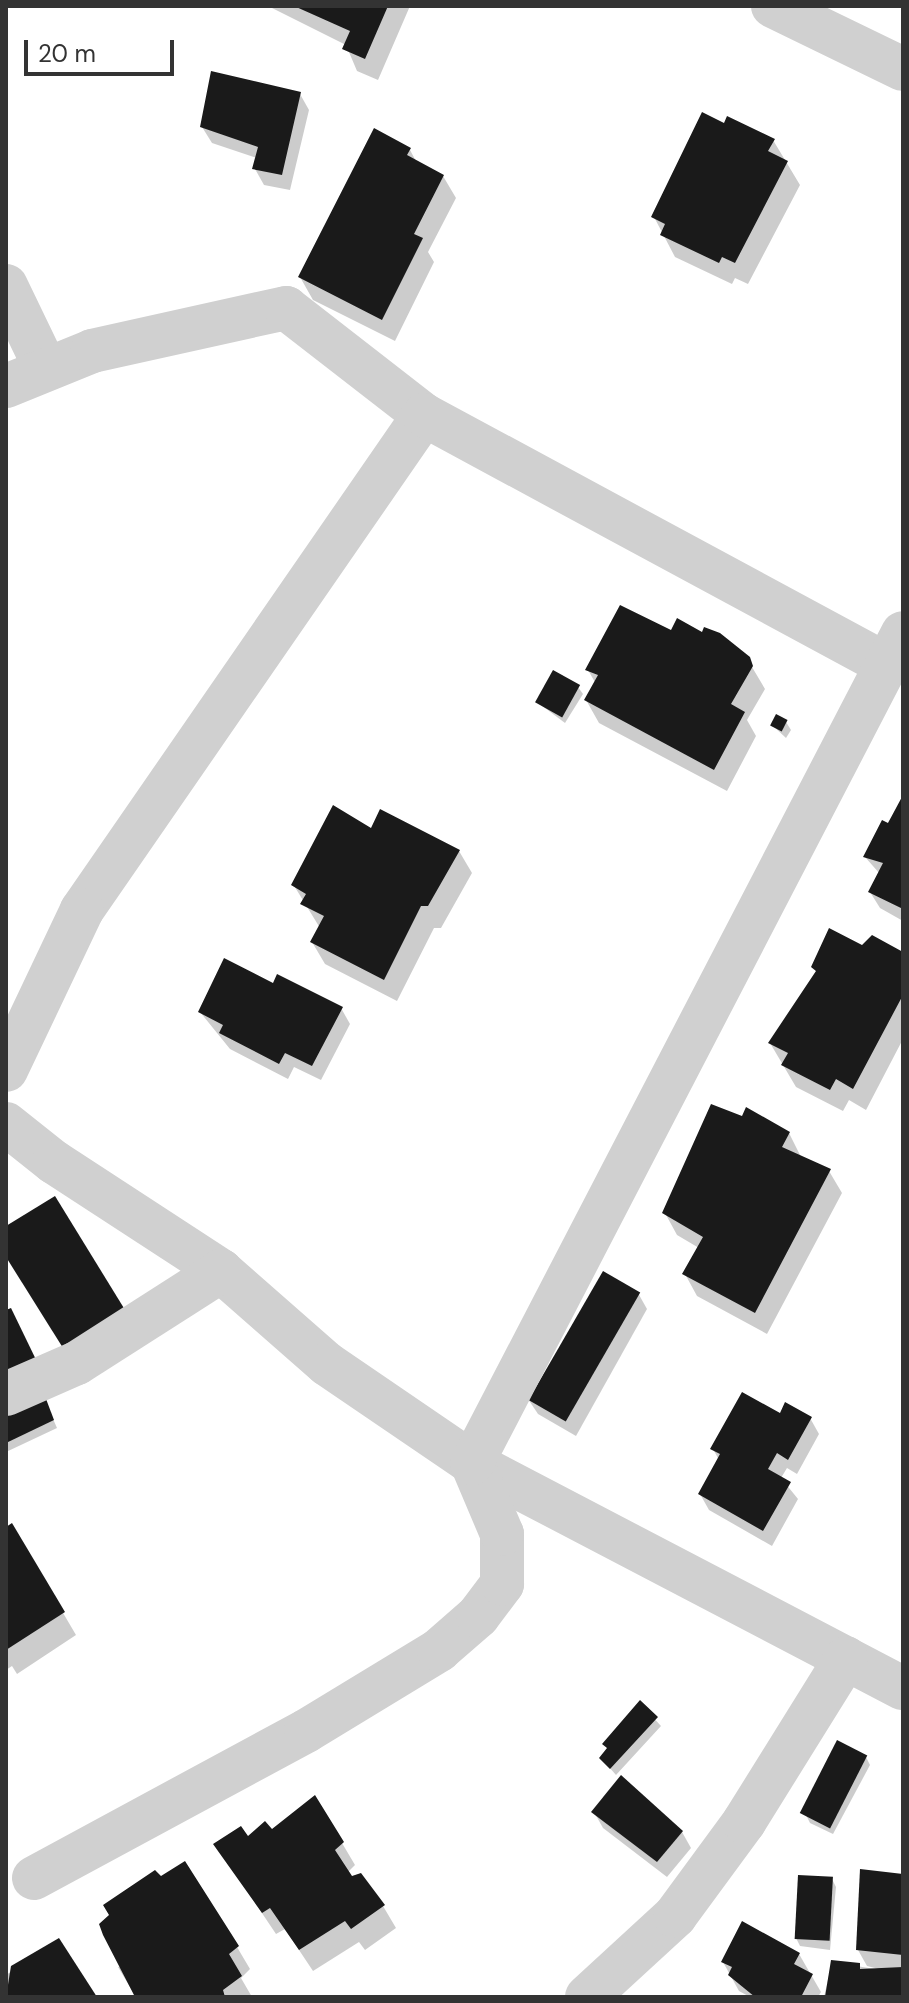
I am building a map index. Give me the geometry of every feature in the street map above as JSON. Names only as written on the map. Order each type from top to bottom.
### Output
[{"type":"street","points":[[773,6],[903,69]]},
{"type":"street","points":[[6,286],[45,367]]},
{"type":"street","points":[[6,386],[45,367],[92,351],[286,308],[424,415],[895,649],[472,1463]]},
{"type":"street","points":[[6,1070],[82,910],[424,415]]},
{"type":"street","points":[[6,1124],[137,1219],[221,1271],[327,1364],[472,1463],[903,1688]]},
{"type":"street","points":[[6,1394],[77,1363],[221,1271]]},
{"type":"street","points":[[34,1878],[318,1723],[439,1650],[478,1616],[502,1584],[502,1534],[472,1463]]},
{"type":"street","points":[[587,1997],[675,1916],[744,1822],[846,1658]]},
{"type":"building","points":[[294,6],[388,6],[365,59],[342,49],[350,31]]},
{"type":"building","points":[[211,71],[301,92],[282,175],[252,169],[258,147],[200,127]]},
{"type":"building","points":[[702,112],[724,123],[727,116],[775,139],[768,151],[788,161],[735,263],[722,257],[719,263],[660,235],[665,224],[651,217]]},
{"type":"building","points":[[374,128],[411,148],[407,155],[444,175],[414,234],[423,238],[382,320],[298,277]]},
{"type":"building","points":[[620,605],[671,630],[677,618],[702,632],[704,627],[720,633],[750,657],[753,666],[731,704],[745,712],[714,770],[584,700],[598,675],[585,670]]},
{"type":"building","points":[[553,670],[580,685],[562,717],[535,702]]},
{"type":"building","points":[[776,714],[788,720],[782,731],[770,726]]},
{"type":"building","points":[[903,795],[903,909],[868,892],[883,863],[863,857],[882,820],[888,823]]},
{"type":"building","points":[[333,805],[371,828],[380,809],[460,850],[428,906],[421,906],[384,980],[310,942],[324,916],[300,904],[306,894],[291,885]]},
{"type":"building","points":[[829,928],[862,945],[872,935],[903,952],[903,995],[853,1089],[836,1079],[830,1090],[781,1065],[788,1053],[768,1043],[816,971],[811,967]]},
{"type":"building","points":[[224,958],[273,983],[277,974],[343,1007],[312,1066],[285,1053],[279,1064],[219,1033],[223,1025],[198,1012]]},
{"type":"building","points":[[711,1104],[742,1116],[746,1107],[790,1132],[782,1147],[831,1169],[755,1313],[682,1274],[703,1237],[662,1213]]},
{"type":"building","points":[[55,1196],[130,1318],[68,1356],[6,1257],[6,1226]]},
{"type":"building","points":[[603,1271],[640,1292],[566,1422],[528,1400]]},
{"type":"building","points":[[11,1308],[41,1370],[6,1386],[6,1310]]},
{"type":"building","points":[[43,1391],[54,1420],[6,1443],[6,1403]]},
{"type":"building","points":[[742,1392],[780,1413],[785,1402],[812,1417],[788,1460],[777,1453],[768,1469],[791,1482],[763,1531],[698,1494],[720,1454],[710,1449]]},
{"type":"building","points":[[12,1523],[65,1612],[6,1650],[6,1527]]},
{"type":"building","points":[[640,1700],[658,1717],[610,1769],[599,1758],[607,1748],[602,1744]]},
{"type":"building","points":[[837,1740],[867,1755],[830,1828],[800,1813]]},
{"type":"building","points":[[621,1775],[683,1831],[657,1862],[591,1812]]},
{"type":"building","points":[[315,1795],[344,1842],[335,1850],[352,1876],[361,1873],[385,1905],[351,1929],[345,1921],[299,1950],[270,1908],[262,1913],[213,1844],[241,1826],[248,1836],[265,1821],[272,1829]]},
{"type":"building","points":[[185,1861],[239,1946],[229,1954],[242,1976],[223,1990],[225,1997],[135,1997],[99,1924],[109,1915],[103,1905],[155,1870],[161,1876]]},
{"type":"building","points":[[860,1869],[903,1874],[903,1955],[856,1950]]},
{"type":"building","points":[[798,1875],[833,1877],[830,1941],[795,1939]]},
{"type":"building","points":[[742,1921],[800,1953],[794,1964],[813,1974],[801,1997],[755,1997],[728,1975],[732,1967],[721,1962]]},
{"type":"building","points":[[59,1938],[97,1997],[6,1997],[11,1966]]},
{"type":"building","points":[[831,1960],[860,1963],[860,1969],[903,1967],[903,1997],[825,1997]]}]
